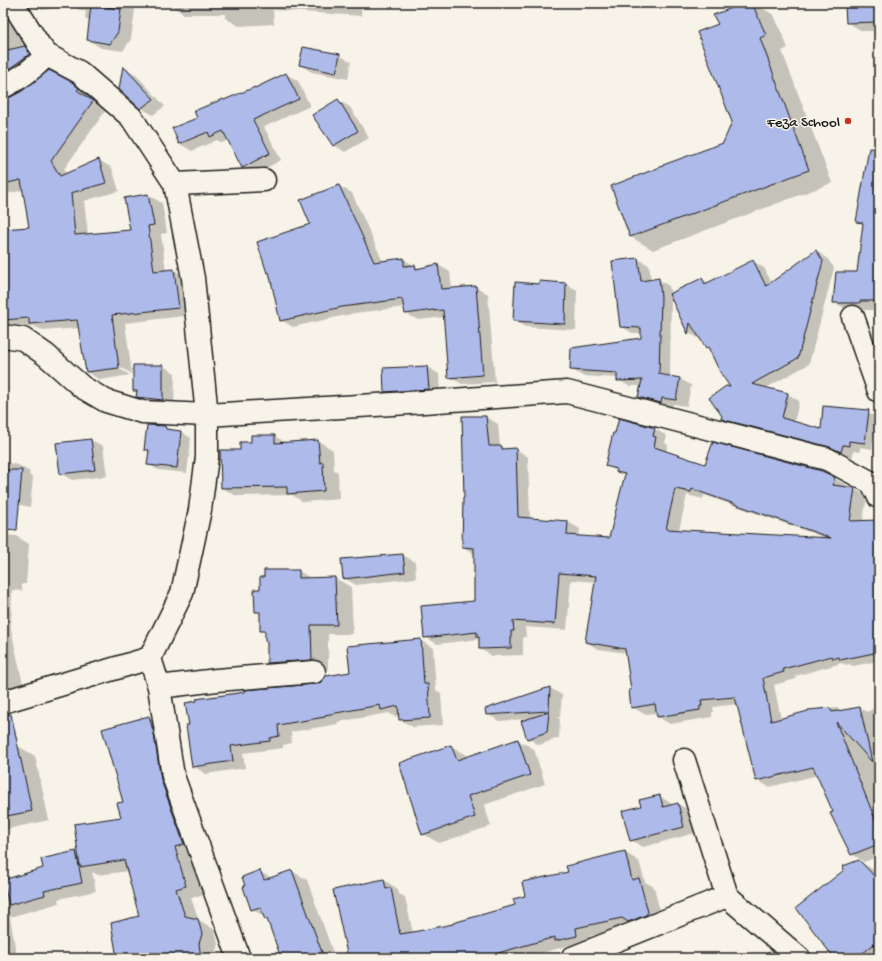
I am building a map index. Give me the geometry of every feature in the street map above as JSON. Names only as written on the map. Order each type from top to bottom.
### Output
[{"type":"street","points":[[15,3],[17,10],[47,55],[79,72],[131,117],[175,184],[193,278],[207,415],[207,457],[200,510],[182,593],[150,658],[159,687],[173,776],[239,958]]},
{"type":"street","points":[[3,86],[14,82],[34,68],[47,55]]},
{"type":"street","points":[[175,184],[264,180]]},
{"type":"street","points":[[853,317],[879,391]]},
{"type":"street","points":[[3,336],[23,339],[46,355],[82,387],[106,401],[142,412],[207,415],[409,404],[567,392],[827,459],[877,485]]},
{"type":"street","points":[[3,702],[150,658]]},
{"type":"street","points":[[159,687],[217,680],[314,672]]},
{"type":"street","points":[[684,760],[727,896],[799,958]]},
{"type":"street","points":[[572,958],[727,896]]},
{"type":"building","points":[[745,3],[752,3],[766,35],[760,38],[809,170],[630,237],[611,186],[723,143],[732,122],[697,32],[718,24],[713,15]]},
{"type":"building","points":[[879,4],[879,22],[846,23],[845,5]]},
{"type":"building","points":[[91,5],[121,9],[118,32],[110,44],[87,40]]},
{"type":"building","points":[[25,46],[30,54],[3,73],[3,51]]},
{"type":"building","points":[[303,47],[340,54],[336,73],[299,65]]},
{"type":"building","points":[[123,66],[154,99],[140,109],[119,89]]},
{"type":"building","points":[[49,70],[72,82],[79,88],[77,90],[93,101],[51,161],[60,176],[99,159],[106,183],[71,193],[75,235],[130,230],[124,198],[148,194],[154,225],[148,226],[154,271],[174,269],[179,308],[112,315],[119,368],[86,372],[77,320],[29,324],[29,318],[3,320],[3,229],[29,227],[21,180],[3,184],[3,99],[9,98],[22,91]]},
{"type":"building","points":[[286,73],[299,99],[253,120],[270,153],[242,168],[223,131],[210,137],[208,132],[179,144],[172,128],[197,118],[194,111],[255,88]]},
{"type":"building","points":[[338,99],[358,131],[333,146],[312,115]]},
{"type":"building","points":[[869,148],[879,149],[879,301],[833,303],[836,272],[857,272],[863,223],[856,222]]},
{"type":"building","points":[[339,185],[374,262],[404,258],[404,266],[415,265],[416,269],[438,264],[441,289],[476,286],[483,375],[448,378],[443,310],[405,314],[402,299],[342,307],[280,321],[269,272],[267,273],[257,242],[310,224],[300,200]]},
{"type":"building","points":[[816,250],[823,261],[798,358],[752,384],[788,393],[782,418],[821,429],[823,406],[869,410],[865,443],[849,441],[849,446],[843,445],[841,452],[830,447],[721,419],[722,416],[709,398],[726,386],[730,387],[720,372],[708,347],[706,348],[690,323],[688,334],[669,294],[702,278],[705,284],[753,260],[766,286]]},
{"type":"building","points":[[638,258],[641,281],[659,278],[661,297],[659,374],[680,378],[676,400],[662,398],[661,403],[638,397],[642,380],[617,381],[617,373],[570,370],[571,348],[641,338],[641,328],[620,327],[612,261]]},
{"type":"building","points":[[539,281],[566,283],[565,324],[513,321],[515,282],[539,284]]},
{"type":"building","points":[[133,365],[163,365],[163,400],[136,397],[137,391],[133,391]]},
{"type":"building","points":[[427,366],[429,389],[384,392],[383,368]]},
{"type":"building","points":[[462,416],[486,416],[489,446],[502,446],[502,449],[516,448],[518,517],[568,521],[567,535],[609,538],[625,474],[616,472],[617,469],[605,466],[613,433],[615,433],[619,418],[655,428],[653,436],[656,437],[654,447],[705,464],[713,442],[822,471],[835,477],[833,485],[855,488],[850,521],[879,520],[879,652],[840,660],[839,657],[833,659],[832,656],[783,669],[784,672],[763,678],[771,721],[808,710],[830,708],[832,712],[860,707],[872,762],[836,722],[879,829],[879,844],[851,855],[830,813],[833,812],[813,767],[756,781],[735,697],[701,700],[702,706],[700,706],[700,710],[657,717],[655,704],[631,708],[629,690],[631,690],[625,649],[585,642],[596,576],[559,573],[555,624],[513,621],[514,631],[511,631],[511,648],[479,649],[479,637],[477,637],[477,632],[424,638],[421,606],[474,601],[474,548],[462,547],[464,498]],"holes":[[[675,489],[691,492],[692,489],[831,538],[666,529]]]},
{"type":"building","points":[[147,425],[165,426],[166,429],[181,431],[177,468],[147,465],[149,450],[144,450]]},
{"type":"building","points":[[251,435],[275,435],[275,443],[318,440],[320,463],[323,462],[324,491],[287,494],[287,487],[221,488],[220,450],[240,450],[240,442],[251,442]]},
{"type":"building","points":[[91,439],[95,470],[60,474],[56,443]]},
{"type":"building","points":[[3,470],[22,470],[17,530],[3,529]]},
{"type":"building","points":[[403,554],[405,572],[343,579],[341,559]]},
{"type":"building","points":[[264,570],[299,570],[299,578],[335,577],[337,625],[311,625],[312,660],[267,663],[267,641],[265,641],[265,631],[260,631],[260,612],[255,612],[254,589],[260,589],[260,577],[264,577]]},
{"type":"building","points":[[421,639],[424,684],[428,684],[430,718],[399,720],[398,706],[381,710],[380,705],[325,715],[325,717],[278,725],[279,736],[270,738],[270,741],[231,746],[233,761],[192,767],[186,725],[189,725],[185,703],[197,701],[196,699],[245,692],[244,690],[315,684],[321,682],[326,676],[350,672],[347,646]]},
{"type":"building","points":[[550,687],[549,711],[486,715],[485,709]]},
{"type":"building","points":[[549,712],[547,732],[527,739],[521,721]]},
{"type":"building","points":[[11,714],[32,811],[7,816],[3,797],[3,715]]},
{"type":"building","points":[[149,716],[154,734],[161,780],[184,844],[175,847],[186,886],[176,889],[185,916],[198,919],[202,934],[199,944],[201,958],[117,958],[111,923],[139,916],[124,860],[80,867],[74,824],[121,817],[117,803],[123,802],[102,729]]},
{"type":"building","points":[[518,739],[530,775],[468,796],[475,817],[422,835],[399,763],[451,745],[457,760]]},
{"type":"building","points":[[660,795],[663,807],[678,803],[684,827],[630,841],[622,811],[641,806],[639,800]]},
{"type":"building","points":[[76,851],[82,883],[44,891],[45,895],[9,905],[3,880],[43,868],[41,859]]},
{"type":"building","points":[[625,851],[632,880],[639,878],[648,912],[646,915],[628,922],[622,918],[576,928],[577,936],[555,941],[555,937],[491,955],[492,958],[348,958],[333,890],[384,879],[386,889],[391,888],[400,934],[453,924],[515,905],[513,899],[525,896],[522,882],[568,872],[566,866]]},
{"type":"building","points":[[859,860],[879,881],[879,940],[857,958],[834,958],[796,908],[844,870],[843,866]]},
{"type":"building","points":[[260,870],[264,880],[292,870],[324,958],[281,958],[267,919],[265,920],[260,907],[251,910],[243,887],[245,886],[242,877]]},
{"type":"place","name":"Feza School","points":[[848,121]]}]
